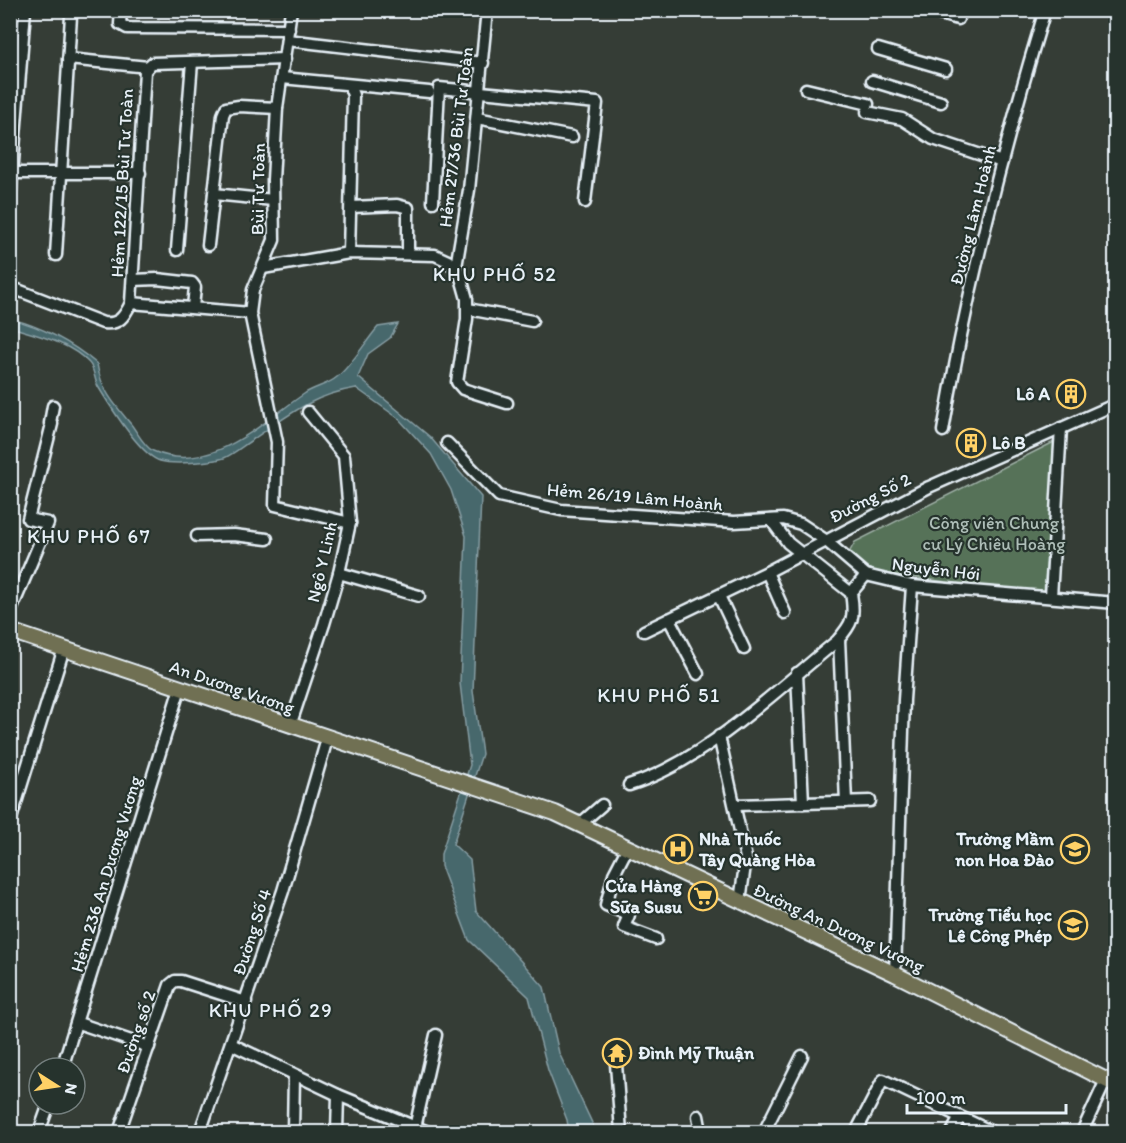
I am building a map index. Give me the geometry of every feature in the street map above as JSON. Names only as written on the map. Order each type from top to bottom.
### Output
[{"type":"main road","name":"An Dương Vương","points":[[10,631],[442,776]]},
{"type":"main road","name":"Đường An Dương Vương","points":[[442,776],[501,793],[580,824],[895,974],[1111,1083]]},
{"type":"street","points":[[10,200],[25,10]]},
{"type":"street","points":[[121,10],[120,24],[127,28],[288,34],[483,63]]},
{"type":"street","name":"Bùi Tư Toàn","points":[[291,10],[277,108],[273,200],[274,240],[253,290],[250,313],[275,430],[275,505],[350,523]]},
{"type":"street","name":"Hẻm 27/36 Bùi Tư Toàn","points":[[456,267],[469,190],[487,10]]},
{"type":"street","points":[[925,10],[958,19]]},
{"type":"street","name":"Đường Lâm Hoành","points":[[943,431],[959,339],[1002,162],[1045,10]]},
{"type":"street","points":[[56,255],[71,16]]},
{"type":"street","points":[[878,49],[946,69]]},
{"type":"street","points":[[68,59],[148,67],[152,63],[285,59]]},
{"type":"street","points":[[177,250],[192,62]]},
{"type":"street","name":"Hẻm 122/15 Bùi Tư Toàn","points":[[131,303],[145,71],[148,67]]},
{"type":"street","points":[[282,78],[429,92]]},
{"type":"street","points":[[872,81],[941,102]]},
{"type":"street","points":[[349,85],[353,95],[349,253]]},
{"type":"street","points":[[433,202],[439,88],[597,103],[585,201]]},
{"type":"street","points":[[806,89],[902,119],[933,139],[1002,162]]},
{"type":"street","points":[[208,245],[223,115],[226,108],[232,106],[277,108]]},
{"type":"street","points":[[477,118],[572,137]]},
{"type":"street","points":[[11,173],[140,172]]},
{"type":"street","points":[[214,194],[273,200]]},
{"type":"street","points":[[351,207],[397,205],[408,208],[408,254]]},
{"type":"street","points":[[263,268],[349,253],[435,255],[456,267],[465,287],[468,309],[457,382],[460,386],[507,403]]},
{"type":"street","points":[[133,280],[157,279],[192,283],[195,287],[193,307]]},
{"type":"street","points":[[10,287],[112,324],[120,321],[131,303],[250,313]]},
{"type":"street","points":[[468,309],[532,321]]},
{"type":"street","name":"Đường Số 2","points":[[644,631],[767,572],[929,487],[1116,404]]},
{"type":"street","points":[[10,614],[48,523],[28,519],[52,424],[50,423],[53,406]]},
{"type":"street","name":"Ngô Y Linh","points":[[290,726],[339,573],[350,523],[344,456],[308,412]]},
{"type":"street","points":[[1050,597],[1061,428]]},
{"type":"street","name":"Hẻm 26/19 Lâm Hoành","points":[[447,443],[500,496],[561,510],[734,522],[771,520]]},
{"type":"street","name":"Nguyễn Hới","points":[[771,520],[783,519],[801,524],[825,540],[866,575],[912,586],[1115,603]]},
{"type":"street","points":[[629,785],[655,777],[719,736],[839,639],[854,615],[851,593],[788,543],[771,520]]},
{"type":"street","points":[[197,536],[234,535],[267,539]]},
{"type":"street","points":[[767,572],[785,614]]},
{"type":"street","points":[[339,573],[419,596]]},
{"type":"street","points":[[851,593],[866,575]]},
{"type":"street","points":[[895,974],[904,700],[912,586]]},
{"type":"street","points":[[1115,603],[1116,590]]},
{"type":"street","points":[[719,596],[744,650]]},
{"type":"street","points":[[669,619],[698,674]]},
{"type":"street","points":[[839,639],[846,802]]},
{"type":"street","points":[[10,822],[64,648]]},
{"type":"street","points":[[797,673],[803,803]]},
{"type":"street","name":"Hẻm 236 An Dương Vương","points":[[66,1056],[180,688]]},
{"type":"street","points":[[719,736],[746,858],[740,901]]},
{"type":"street","name":"Đường Số 4","points":[[200,1132],[246,1002],[327,739]]},
{"type":"street","points":[[736,805],[870,801]]},
{"type":"street","points":[[580,824],[602,805]]},
{"type":"street","points":[[628,847],[614,874],[606,905],[629,915],[624,927],[656,939]]},
{"type":"street","name":"Đường số 2","points":[[119,1132],[170,985],[175,981],[246,1002]]},
{"type":"street","points":[[78,1023],[149,1047]]},
{"type":"street","points":[[414,1130],[436,1035]]},
{"type":"street","points":[[231,1044],[414,1130],[429,1132]]},
{"type":"street","points":[[764,1132],[802,1056]]},
{"type":"street","points":[[616,1064],[621,1132]]},
{"type":"street","points":[[293,1132],[294,1075]]},
{"type":"street","points":[[856,1132],[883,1080],[992,1132]]},
{"type":"street","points":[[1082,1132],[1111,1083]]},
{"type":"street","points":[[337,1132],[338,1095]]},
{"type":"street","points":[[39,1132],[45,1116]]},
{"type":"street","points":[[698,1116],[701,1132]]},
{"type":"street","points":[[952,1132],[960,1117]]},
{"type":"green space","name":"Công viên Chung cư Lý Chiêu Hoàng","points":[[1054,442],[1058,445],[1044,591],[1037,595],[870,571],[852,557],[850,551],[855,542]]},
{"type":"water","points":[[11,319],[56,336],[97,364],[101,381],[109,395],[143,442],[153,451],[174,457],[195,457],[234,443],[304,394],[337,377],[378,327],[398,324],[390,338],[368,354],[358,377],[430,437],[481,497],[473,691],[482,754],[453,844],[470,860],[476,911],[544,987],[559,1053],[593,1125],[593,1132],[569,1132],[567,1120],[548,1070],[529,997],[469,940],[441,866],[441,854],[470,765],[460,683],[466,536],[451,490],[431,454],[398,418],[356,388],[327,395],[302,407],[224,458],[174,463],[160,461],[144,450],[126,429],[97,385],[89,363],[63,344],[11,327]]},
{"type":"place","name":"Lô A","points":[[1071,394]]},
{"type":"place","name":"Lô B","points":[[971,443]]},
{"type":"place","name":"Nhà Thuốc Tây Quàng Hòa","points":[[678,849]]},
{"type":"place","name":"Trường Mầm non Hoa Đào","points":[[1075,849]]},
{"type":"place","name":"Cửa Hàng Sữa Susu","points":[[703,896]]},
{"type":"place","name":"Trường Tiểu học Lê Công Phép","points":[[1073,925]]},
{"type":"place","name":"Đình Mỹ Thuận","points":[[617,1053]]},
{"type":"district","name":"KHU PHỐ 52","points":[[495,274]]},
{"type":"district","name":"KHU PHỐ 67","points":[[89,536]]},
{"type":"district","name":"KHU PHỐ 51","points":[[659,695]]},
{"type":"district","name":"KHU PHỐ 29","points":[[271,1010]]}]
